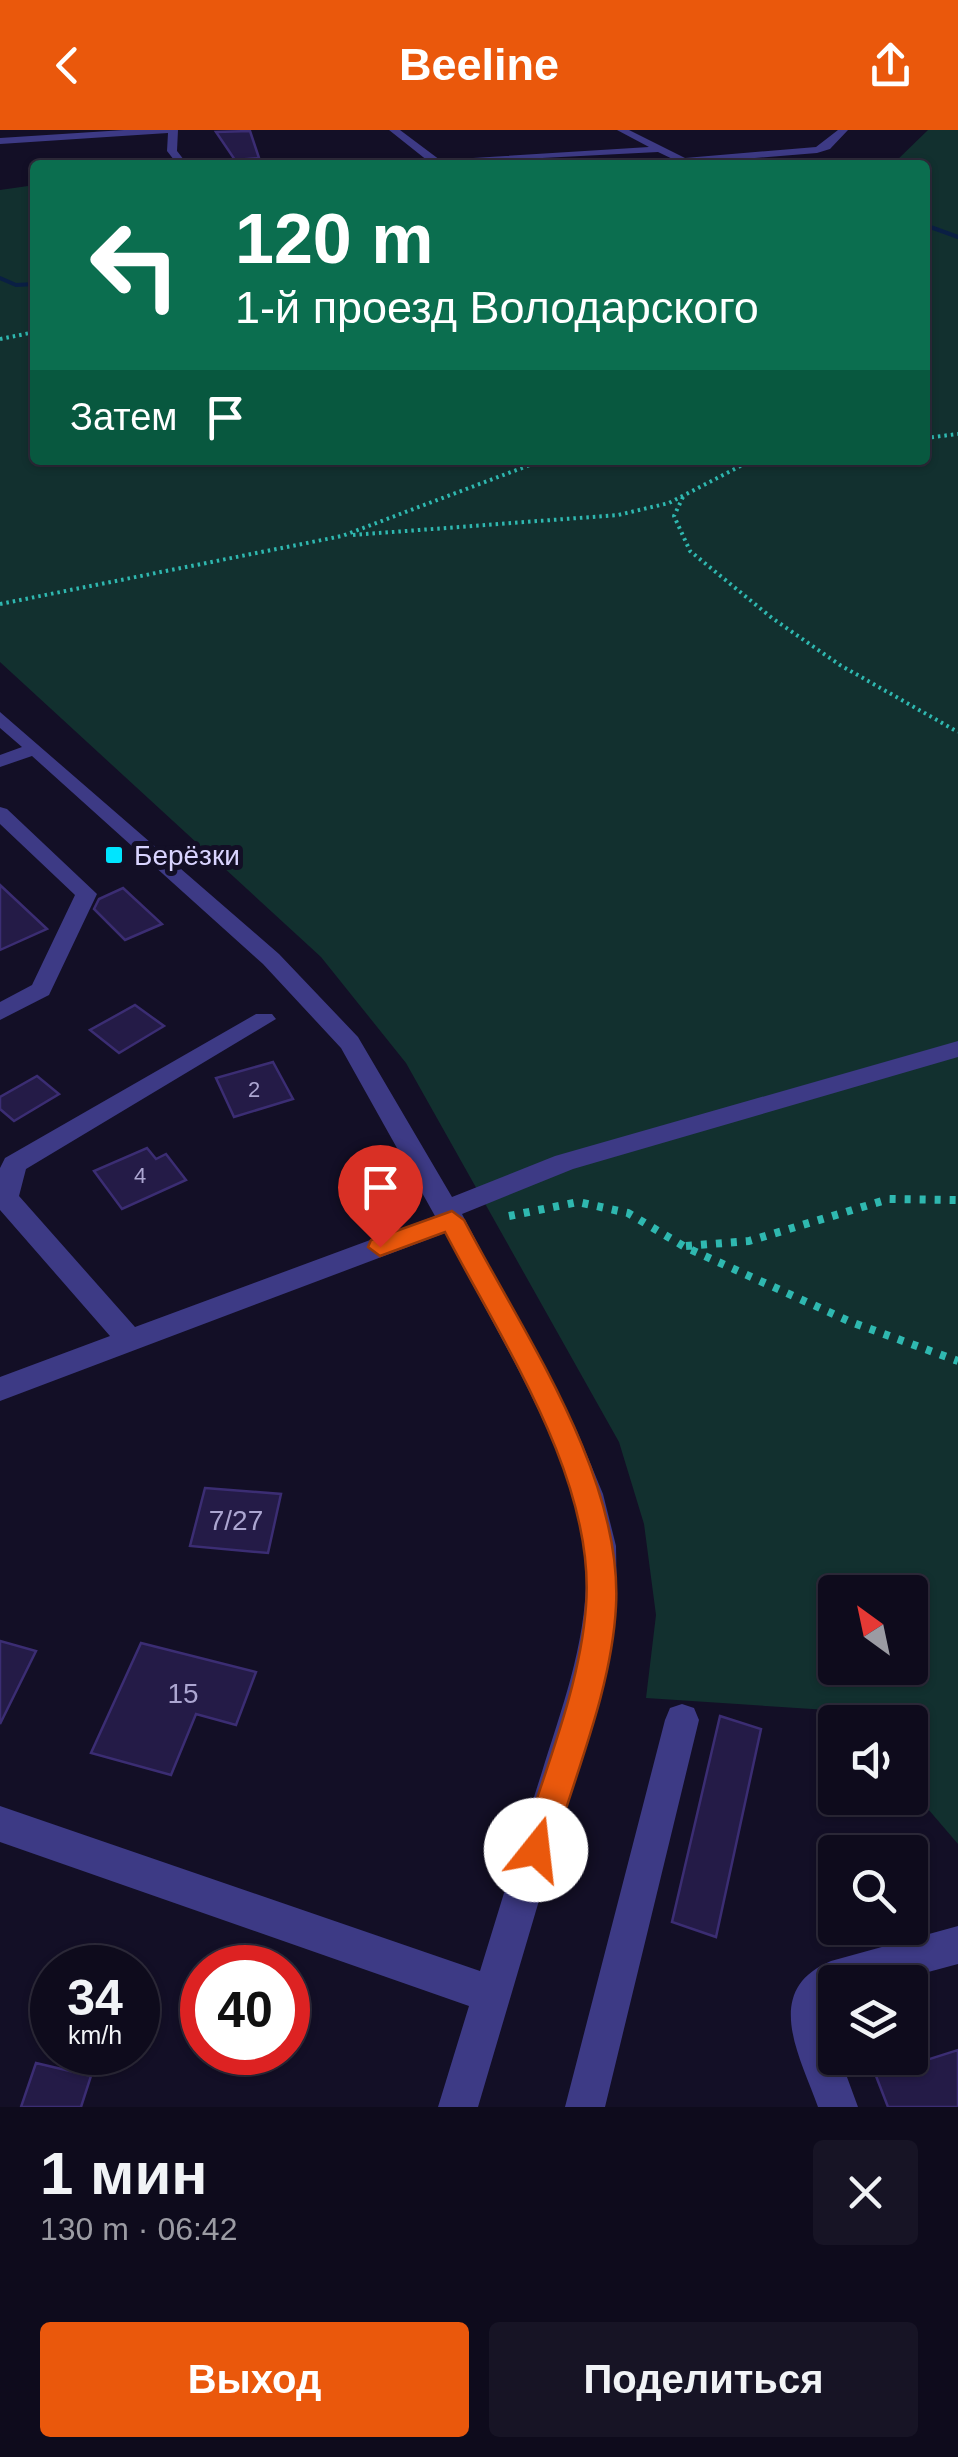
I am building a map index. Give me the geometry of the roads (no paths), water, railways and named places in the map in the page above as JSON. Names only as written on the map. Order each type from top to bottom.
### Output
[{"type":"street","points":[[0,141],[171,130],[172,151],[179,160]]},
{"type":"street","points":[[394,130],[433,160]]},
{"type":"street","points":[[622,130],[682,160],[816,150],[827,147],[843,130]]},
{"type":"street","points":[[500,160],[656,150]]},
{"type":"street","points":[[0,718],[319,1006],[350,1043],[452,1222],[566,1440],[588,1494],[600,1546],[601,1607],[591,1667],[458,2107]]},
{"type":"street","points":[[0,762],[30,744]]},
{"type":"street","points":[[0,813],[86,894],[41,990],[0,1012]]},
{"type":"street","points":[[130,1340],[5,1198],[14,1164],[264,1019]]},
{"type":"street","points":[[0,1389],[452,1222],[564,1162],[958,1050]]},
{"type":"street","points":[[585,2107],[682,1720]]},
{"type":"street","points":[[0,1824],[493,1995]]},
{"type":"street","points":[[838,2107],[809,2028],[812,1998],[831,1980],[958,1945]]},
{"type":"waterway","points":[[930,227],[958,237]]},
{"type":"waterway","points":[[0,278],[16,285],[30,284]]},
{"type":"place","name":"Берёзки","points":[[114,855]]}]
